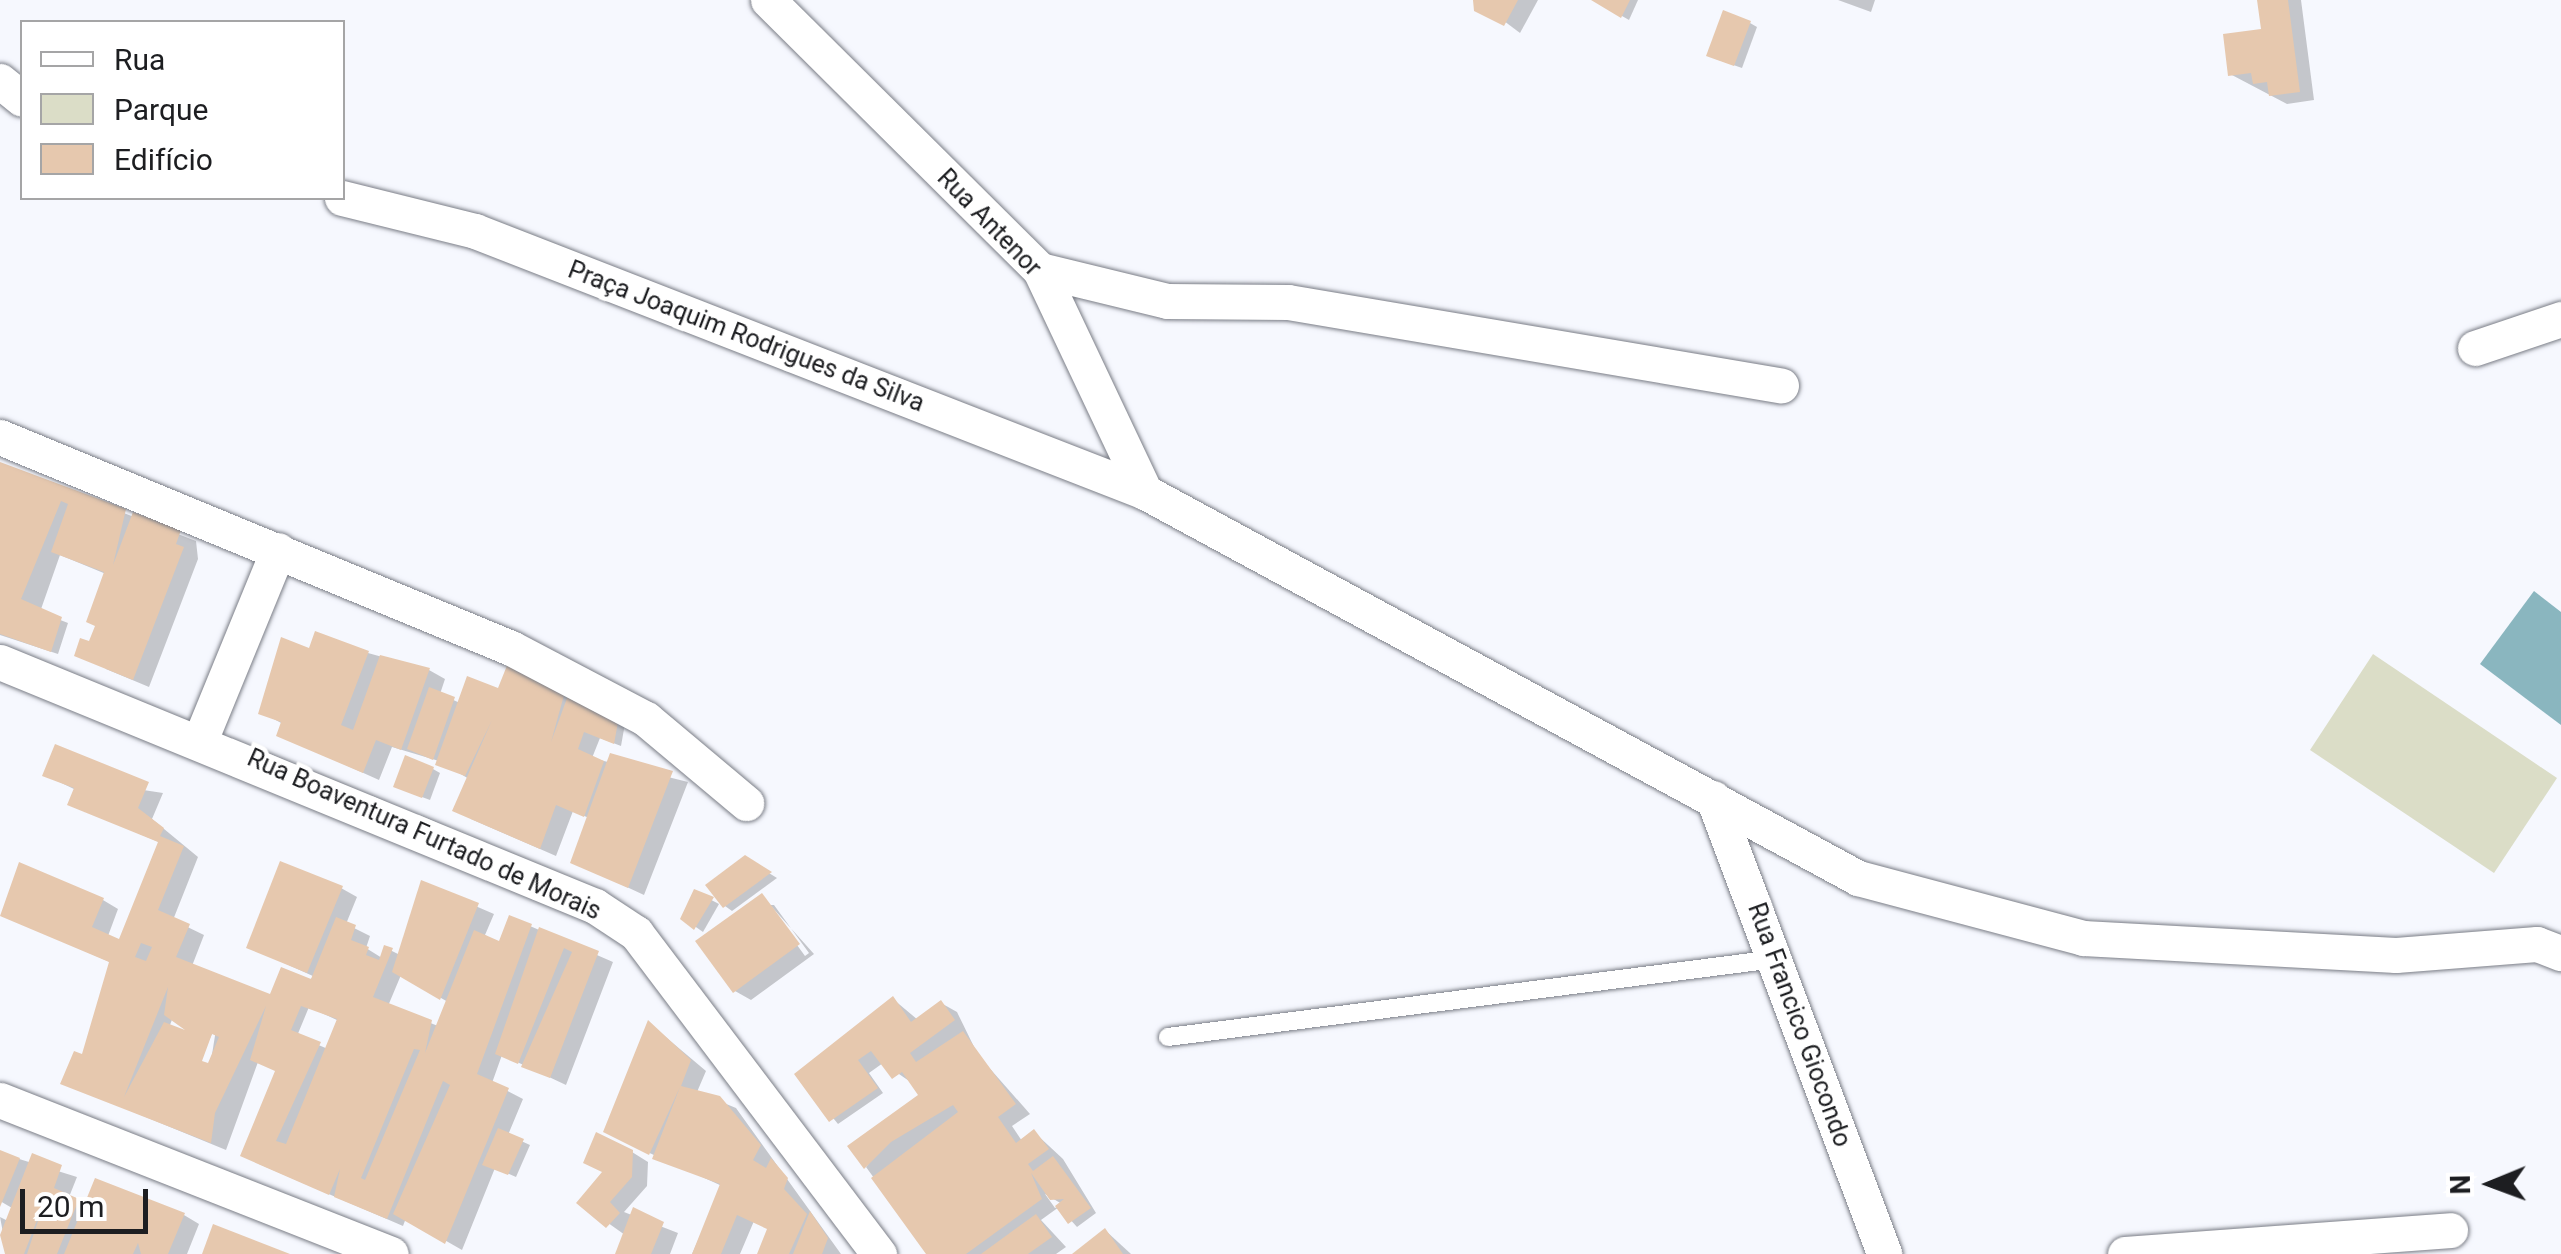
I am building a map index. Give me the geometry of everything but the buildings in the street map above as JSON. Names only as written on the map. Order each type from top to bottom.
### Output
[{"type":"street","name":"Rua Antenor","points":[[768,0],[1040,270],[1145,492]]},
{"type":"street","points":[[0,81],[20,97]]},
{"type":"street","name":"Praça Joaquim Rodrigues da Silva","points":[[345,199],[476,232],[1145,492],[1858,878],[2084,938],[2396,955],[2537,944],[2561,953]]},
{"type":"street","points":[[1040,270],[1168,300],[1288,302],[1781,385]]},
{"type":"street","points":[[2476,348],[2561,318]]},
{"type":"street","points":[[0,437],[461,624],[646,719],[746,803]]},
{"type":"street","points":[[200,738],[278,550]]},
{"type":"street","name":"Rua Boaventura Furtado de Morais","points":[[4,676],[200,738],[595,906],[636,934],[879,1254]]},
{"type":"street","name":"Rua Francico Giocondo","points":[[1713,798],[1884,1254]]},
{"type":"street","points":[[0,1100],[391,1254]]},
{"type":"street","points":[[2125,1254],[2450,1230]]},
{"type":"lane","points":[[1168,1038],[1774,959]]},
{"type":"green space","points":[[2373,654],[2557,778],[2494,873],[2310,750]]},
{"type":"water","points":[[2534,591],[2561,612],[2561,725],[2480,664]]}]
